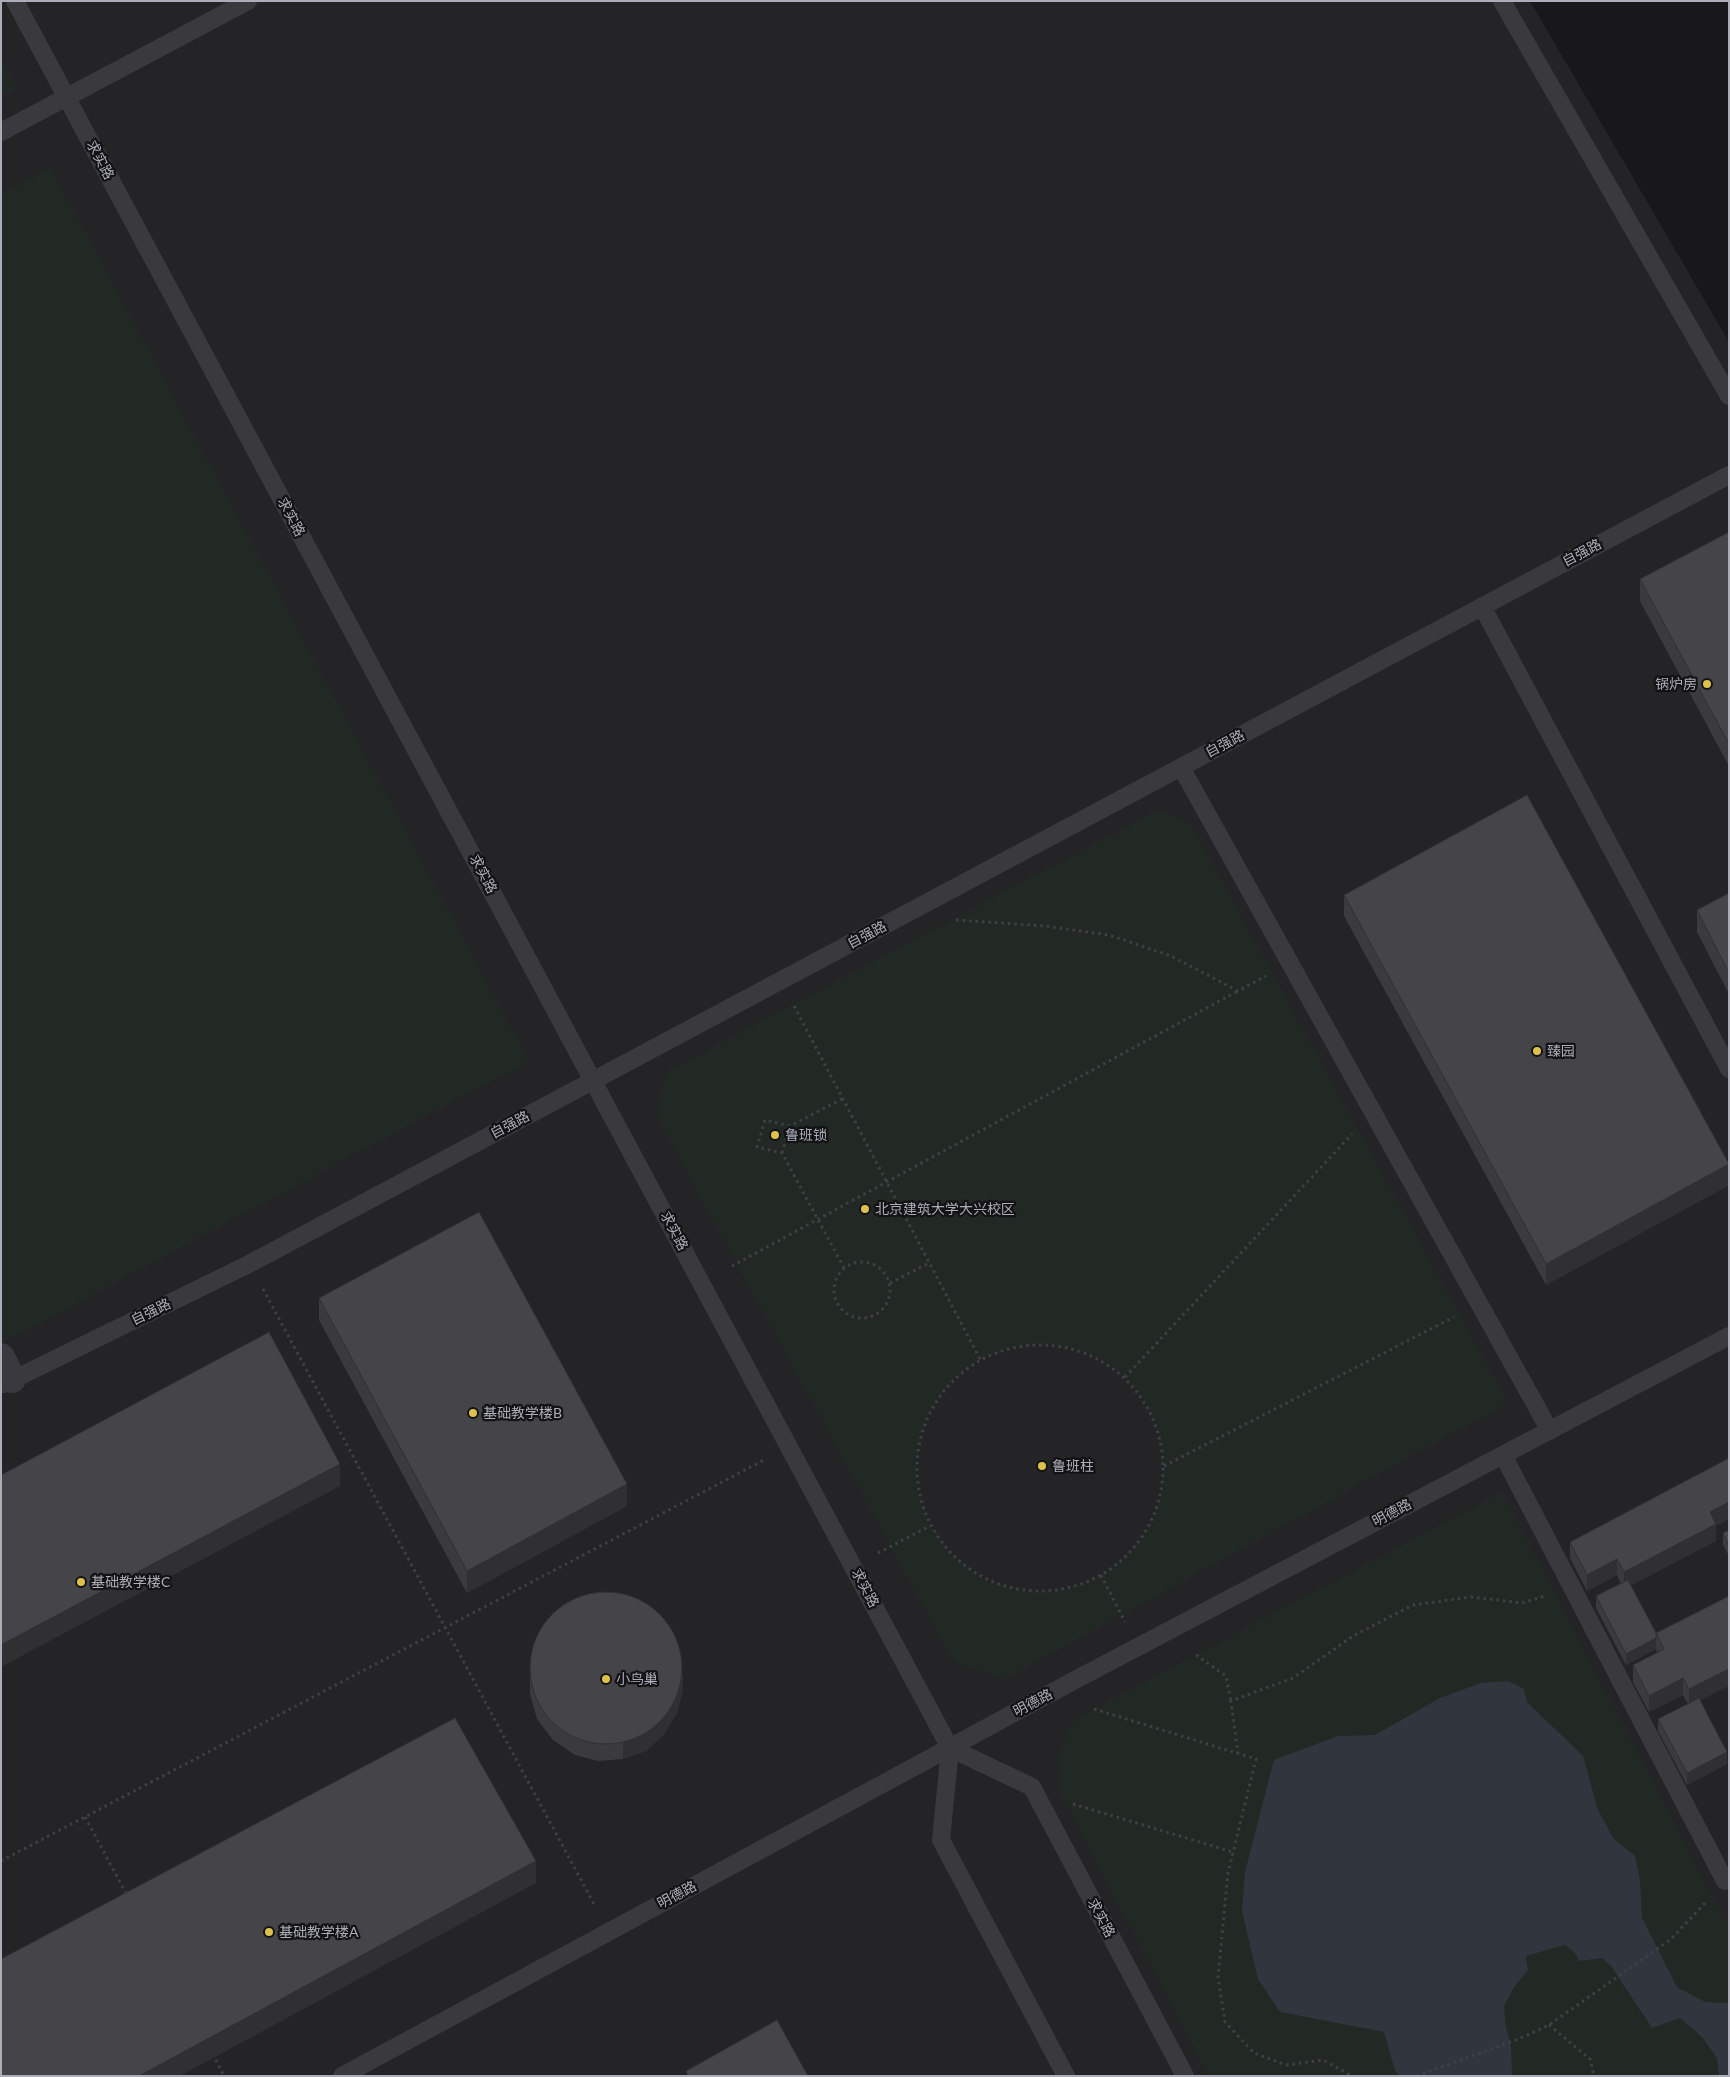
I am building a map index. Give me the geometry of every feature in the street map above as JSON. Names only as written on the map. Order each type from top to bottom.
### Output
[{"type":"lane","name":"求实路","points":[[14,1],[790,1446],[950,1748],[1032,1787],[1185,2076]]},
{"type":"lane","points":[[1,132],[248,1]]},
{"type":"lane","points":[[1502,1],[1729,396]]},
{"type":"lane","name":"自强路","points":[[5,1374],[249,1264],[1729,475]]},
{"type":"lane","points":[[1482,606],[1729,1069]]},
{"type":"lane","points":[[1181,767],[1550,1431]]},
{"type":"lane","name":"明德路","points":[[342,2076],[1137,1647],[1729,1336]]},
{"type":"lane","points":[[1503,1455],[1727,1880]]},
{"type":"lane","points":[[950,1748],[941,1840],[1066,2076]]},
{"type":"path","points":[[900,917],[1045,926],[1109,935],[1171,956],[1238,991]]},
{"type":"path","points":[[732,1266],[1290,962]]},
{"type":"path","points":[[780,981],[980,1359]]},
{"type":"path","points":[[782,1153],[757,1147],[765,1120],[790,1126],[842,1099]]},
{"type":"path","points":[[1125,1377],[1373,1112]]},
{"type":"path","points":[[790,1126],[782,1153],[844,1268]]},
{"type":"path","points":[[861,1262],[879,1267],[890,1283],[888,1301],[876,1314],[867,1318],[850,1315],[837,1302],[834,1293],[835,1284],[844,1268],[861,1262]]},
{"type":"path","points":[[890,1283],[929,1263]]},
{"type":"path","points":[[249,1264],[609,1932]]},
{"type":"path","points":[[1164,1466],[1480,1304]]},
{"type":"path","points":[[1055,1344],[1093,1355],[1125,1377],[1146,1403],[1160,1434],[1164,1466],[1160,1499],[1148,1530],[1128,1556],[1101,1575],[1064,1589],[1024,1591],[986,1580],[954,1557],[930,1526],[917,1490],[916,1452],[928,1414],[949,1383],[980,1359],[1016,1346],[1055,1344]]},
{"type":"path","points":[[1,1861],[790,1446]]},
{"type":"path","points":[[854,1566],[930,1526]]},
{"type":"path","points":[[1101,1575],[1137,1647]]},
{"type":"path","points":[[1231,1701],[1294,1678],[1353,1636],[1413,1604],[1471,1597],[1522,1603],[1573,1588]]},
{"type":"path","points":[[1196,1655],[1226,1676],[1238,1754]]},
{"type":"path","points":[[1094,1709],[1256,1760],[1228,1873],[1218,1978],[1224,2022],[1254,2053],[1286,2065],[1323,2060],[1352,2076]]},
{"type":"path","points":[[1064,1802],[1233,1852]]},
{"type":"path","points":[[85,1817],[131,1903]]},
{"type":"path","points":[[1417,2076],[1520,2038],[1549,2025],[1670,1940],[1727,1880]]},
{"type":"path","points":[[1549,2025],[1590,2060],[1594,2076]]},
{"type":"path","points":[[210,2050],[224,2076]]},
{"type":"shaded area","name":"北京建筑大学大兴校区","points":[[1,1],[1530,1],[1729,342],[1729,2076],[1,2076]]},
{"type":"shaded area","points":[[1,58],[17,88],[1,96]]},
{"type":"shaded area","points":[[51,168],[529,1061],[1,1344],[1,195]]},
{"type":"shaded area","points":[[1158,810],[1190,823],[1508,1403],[1003,1680],[953,1661],[656,1115],[668,1071]],"holes":[[[1055,1344],[1093,1355],[1125,1377],[1146,1403],[1159,1434],[1164,1466],[1160,1499],[1148,1529],[1128,1556],[1101,1575],[1064,1589],[1024,1591],[986,1580],[954,1557],[930,1526],[917,1490],[916,1452],[928,1414],[949,1383],[979,1359],[1016,1346]]]},
{"type":"shaded area","points":[[1502,1492],[1724,1919],[1729,1917],[1729,2003],[1705,2002],[1677,1987],[1642,1918],[1640,1880],[1635,1856],[1613,1839],[1598,1810],[1592,1784],[1539,1711],[1527,1702],[1440,1698],[1375,1735],[1338,1736],[1279,2012],[1384,2032],[1395,2071],[1400,2076],[1209,2076],[1060,1793],[1059,1752],[1075,1719]]},
{"type":"shaded area","points":[[1508,1681],[1524,1689],[1527,1702],[1583,1756],[1598,1810],[1614,1839],[1635,1856],[1640,1880],[1642,1918],[1677,1987],[1705,2002],[1729,2003],[1729,2076],[1719,2076],[1717,2058],[1702,2037],[1680,2018],[1652,2028],[1611,1966],[1602,1958],[1579,1961],[1575,1953],[1565,1945],[1526,1956],[1528,1970],[1514,1987],[1504,2006],[1506,2028],[1511,2045],[1512,2076],[1400,2076],[1395,2071],[1384,2032],[1280,2012],[1258,1979],[1242,1911],[1245,1872],[1274,1760],[1338,1736],[1375,1735],[1440,1698],[1481,1683]]},
{"type":"shaded area","points":[[1565,1945],[1575,1953],[1579,1961],[1602,1957],[1611,1966],[1652,2028],[1680,2017],[1702,2037],[1717,2058],[1719,2076],[1511,2075],[1511,2045],[1506,2028],[1504,2006],[1514,1987],[1528,1970],[1526,1956]]},
{"type":"building","name":"锅炉房","points":[[1729,532],[1729,744],[1640,579]]},
{"type":"building","name":"臻园","points":[[1527,795],[1729,1164],[1546,1264],[1344,895]]},
{"type":"building","points":[[1729,893],[1729,973],[1697,910]]},
{"type":"building","name":"基础教学楼B","points":[[479,1212],[627,1484],[467,1571],[319,1298]]},
{"type":"building","name":"基础教学楼C","points":[[269,1332],[340,1464],[1,1645],[1,1475]]},
{"type":"building","points":[[1729,1458],[1729,1502],[1710,1512],[1716,1524],[1624,1572],[1617,1559],[1587,1575],[1570,1542]]},
{"type":"building","points":[[1729,1530],[1729,1545],[1723,1533]]},
{"type":"building","points":[[1628,1580],[1656,1633],[1656,1638],[1626,1654],[1596,1596]]},
{"type":"building","name":"小鸟巢","points":[[606,1592],[621,1593],[635,1598],[660,1614],[676,1639],[681,1653],[681,1683],[676,1697],[660,1722],[635,1738],[621,1743],[606,1744],[591,1743],[577,1738],[552,1722],[536,1697],[531,1683],[530,1668],[531,1653],[536,1639],[552,1614],[577,1598],[591,1593]]},
{"type":"building","points":[[1729,1596],[1729,1669],[1689,1689],[1683,1678],[1649,1696],[1633,1665],[1664,1649],[1656,1633]]},
{"type":"building","points":[[1699,1698],[1727,1752],[1687,1773],[1658,1719]]},
{"type":"building","name":"基础教学楼A","points":[[455,1718],[536,1861],[139,2076],[1,2076],[1,1959]]},
{"type":"building","points":[[777,2020],[808,2076],[688,2076],[686,2071]]},
{"type":"place","name":"锅炉房","points":[[1707,684]]},
{"type":"place","name":"臻园","points":[[1537,1051]]},
{"type":"place","name":"鲁班锁","points":[[775,1135]]},
{"type":"place","name":"北京建筑大学大兴校区","points":[[865,1209]]},
{"type":"place","name":"基础教学楼B","points":[[473,1413]]},
{"type":"place","name":"鲁班柱","points":[[1042,1466]]},
{"type":"place","name":"基础教学楼C","points":[[81,1582]]},
{"type":"place","name":"小鸟巢","points":[[606,1679]]},
{"type":"place","name":"基础教学楼A","points":[[269,1932]]}]
